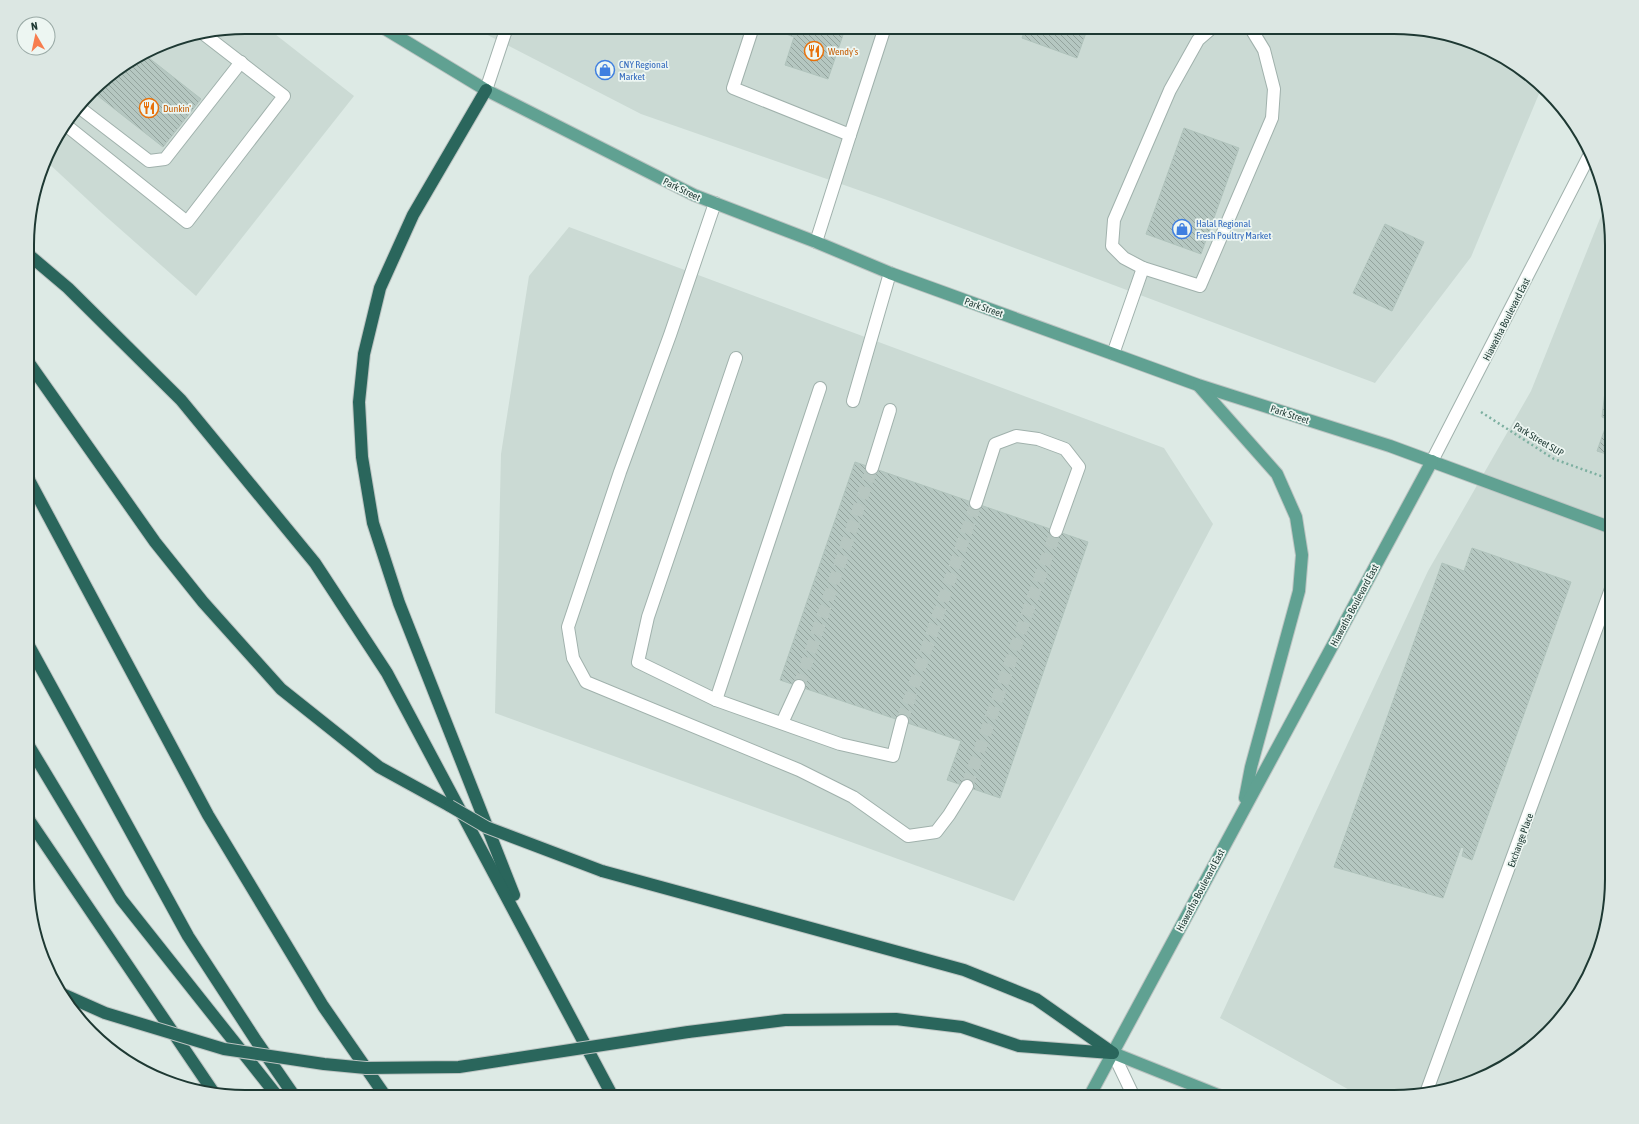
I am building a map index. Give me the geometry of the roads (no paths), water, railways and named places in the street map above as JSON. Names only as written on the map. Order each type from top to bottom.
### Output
[{"type":"highway","points":[[486,90],[413,215],[380,288],[364,354],[359,402],[362,457],[373,523],[399,603],[536,950]]},
{"type":"highway","points":[[34,259],[68,288],[181,400],[315,563],[387,673],[609,1090]]},
{"type":"highway","points":[[34,370],[155,542],[203,602],[281,689],[379,767],[486,827],[602,871],[964,970],[1036,999],[1113,1053]]},
{"type":"highway","points":[[34,489],[208,815],[323,1006],[381,1090]]},
{"type":"highway","points":[[34,655],[188,936],[257,1042],[291,1090]]},
{"type":"highway","points":[[34,754],[121,899],[272,1090]]},
{"type":"highway","points":[[34,827],[210,1087]]},
{"type":"highway","points":[[71,997],[105,1013],[224,1049],[317,1064],[366,1068],[459,1067],[688,1032],[785,1020],[896,1019],[962,1027],[1019,1046],[1113,1053]]},
{"type":"main road","name":"Park Street","points":[[394,34],[486,90],[694,195],[816,242],[890,273],[1198,385],[1432,461],[1605,525]]},
{"type":"main road","points":[[1198,385],[1277,474],[1296,517],[1302,555],[1299,592],[1251,767],[1243,810]]},
{"type":"main road","name":"Hiawatha Boulevard East","points":[[1093,1090],[1432,461]]},
{"type":"main road","points":[[1113,1053],[1206,1090]]},
{"type":"street","points":[[486,90],[506,34]]},
{"type":"street","points":[[751,34],[733,88],[850,135]]},
{"type":"street","points":[[816,242],[883,34]]},
{"type":"street","points":[[1205,34],[1198,40],[1170,90],[1114,220],[1112,246],[1124,258],[1143,268],[1200,286],[1272,118],[1274,89],[1264,50],[1254,34]]},
{"type":"street","points":[[70,128],[188,222],[284,96],[208,37]]},
{"type":"street","points":[[83,110],[150,161],[165,159],[241,62]]},
{"type":"street","name":"Hiawatha Boulevard East","points":[[1432,461],[1587,160]]},
{"type":"street","points":[[715,203],[670,335],[620,472],[568,627],[574,658],[586,682],[799,770],[853,797],[908,836],[936,832],[967,786]]},
{"type":"street","points":[[1113,354],[1143,268]]},
{"type":"street","points":[[853,401],[890,273]]},
{"type":"street","points":[[736,358],[648,617],[638,662],[716,700],[840,744],[893,756],[902,722]]},
{"type":"street","points":[[716,700],[820,388]]},
{"type":"street","points":[[872,468],[890,410]]},
{"type":"street","points":[[976,503],[995,444],[1016,436],[1038,439],[1065,449],[1079,467],[1056,531]]},
{"type":"street","name":"Exchange Place","points":[[1428,1087],[1605,605]]},
{"type":"street","points":[[782,723],[798,686]]},
{"type":"street","points":[[1113,1053],[1131,1090]]},
{"type":"tunnel","points":[[799,686],[872,468]]},
{"type":"tunnel","points":[[902,721],[976,503]]},
{"type":"tunnel","points":[[967,786],[1056,531]]},
{"type":"place","name":"Wendy's","points":[[814,51]]},
{"type":"place","name":"CNY Regional Market","points":[[605,70]]},
{"type":"place","name":"Dunkin'","points":[[149,108]]},
{"type":"place","name":"Halal Regional Fresh Poultry Market","points":[[1182,229]]}]
